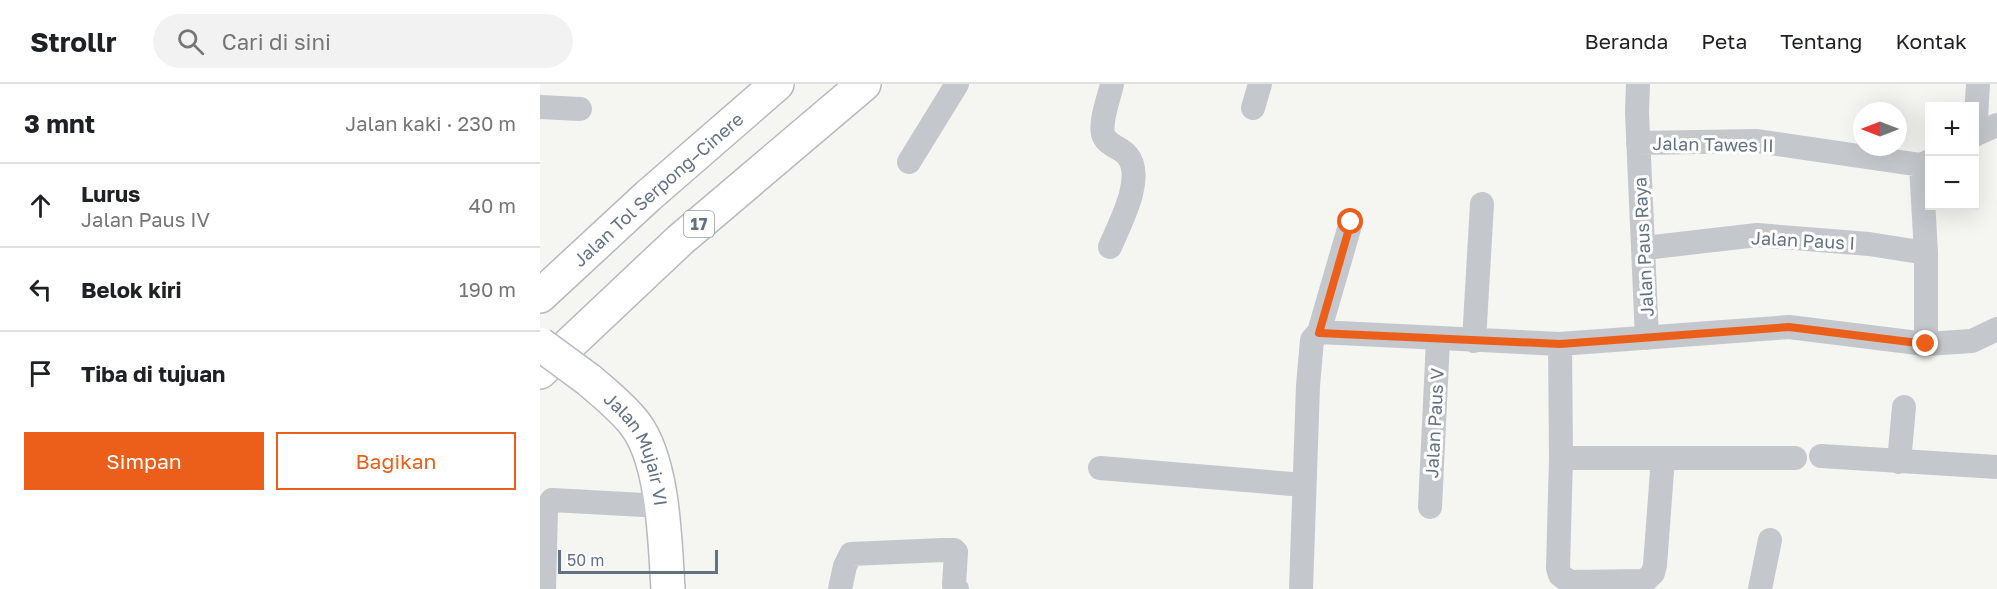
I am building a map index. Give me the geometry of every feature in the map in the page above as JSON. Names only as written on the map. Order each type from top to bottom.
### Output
[{"type":"main road","name":"Jalan Tol Serpong–Cinere","points":[[540,296],[648,196],[777,84]]},
{"type":"main road","name":"17","points":[[540,372],[680,240],[864,84]]},
{"type":"main road","name":"Jalan Mujair VI","points":[[540,344],[614,401],[637,426],[650,454],[662,506],[668,589]]},
{"type":"street","points":[[909,162],[957,84]]},
{"type":"street","points":[[1110,247],[1130,199],[1133,178],[1132,165],[1127,155],[1106,140],[1103,134],[1102,124],[1112,84]]},
{"type":"street","points":[[1253,108],[1260,84]]},
{"type":"street","name":"Jalan Paus Raya","points":[[1638,84],[1638,144],[1645,248],[1647,338]]},
{"type":"street","points":[[1977,102],[1978,84]]},
{"type":"street","points":[[540,107],[580,109]]},
{"type":"street","points":[[1979,133],[1997,125]]},
{"type":"street","name":"Jalan Tawes II","points":[[1638,144],[1757,141],[1925,163]]},
{"type":"street","points":[[1474,341],[1482,204]]},
{"type":"street","points":[[1926,210],[1926,344]]},
{"type":"street","points":[[1301,589],[1312,340],[1319,333],[1351,222]]},
{"type":"street","name":"Jalan Paus I","points":[[1645,248],[1757,235],[1869,244],[1926,253]]},
{"type":"street","points":[[1319,333],[1560,344],[1789,327],[1926,344],[1972,341],[1997,329]]},
{"type":"street","name":"Jalan Paus V","points":[[1430,507],[1438,340]]},
{"type":"street","points":[[1560,344],[1561,458],[1558,568],[1560,574],[1570,582],[1645,580],[1651,577],[1655,565],[1663,458]]},
{"type":"street","points":[[1899,462],[1904,407]]},
{"type":"street","points":[[1821,456],[1997,467]]},
{"type":"street","points":[[1561,458],[1795,458]]},
{"type":"street","points":[[1100,468],[1304,485]]},
{"type":"street","points":[[544,589],[546,510],[552,500],[662,506]]},
{"type":"street","points":[[1760,589],[1770,540]]},
{"type":"street","points":[[840,589],[844,566],[851,554],[943,550],[956,552],[954,585],[957,589]]},
{"type":"route","points":[[1351,222],[1319,333],[1560,344],[1789,327],[1926,344]]}]
